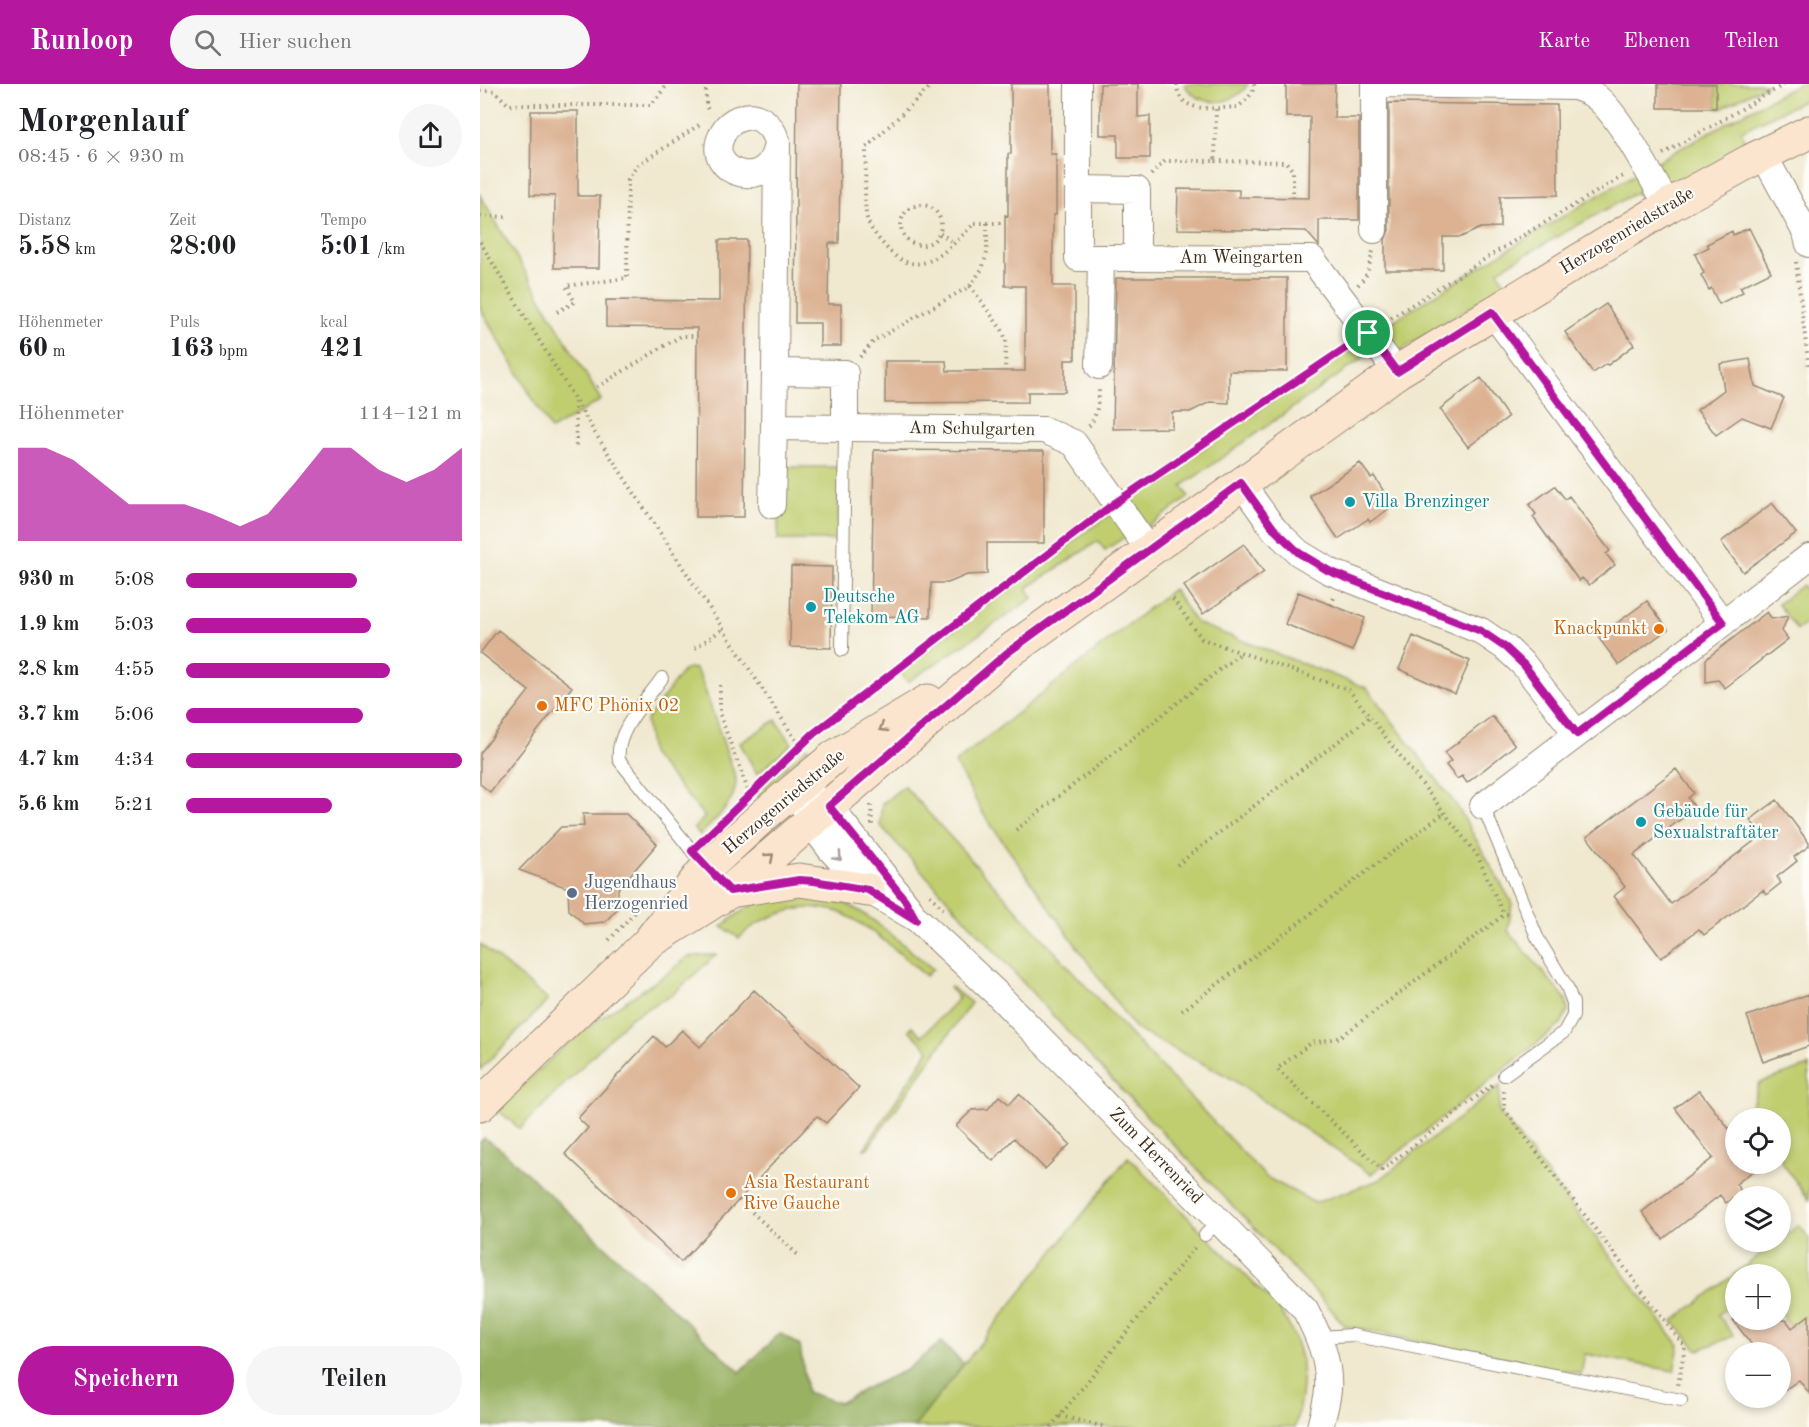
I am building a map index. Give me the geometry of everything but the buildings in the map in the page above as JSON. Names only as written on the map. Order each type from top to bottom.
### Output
[{"type":"street","name":"Am Weingarten","points":[[1078,84],[1078,258],[1312,259],[1397,372]]},
{"type":"street","points":[[1374,84],[1374,238]]},
{"type":"street","points":[[1379,84],[1575,87],[1593,94],[1608,107],[1668,206]]},
{"type":"street","name":"Herzogenriedstraße","points":[[480,1105],[648,943],[718,880],[819,814],[1007,653],[1397,372],[1668,206],[1763,154],[1809,132]]},
{"type":"street","points":[[772,506],[777,141]]},
{"type":"street","points":[[1763,154],[1806,233],[1802,251]]},
{"type":"street","points":[[1078,189],[1137,190],[1137,258]]},
{"type":"street","points":[[1099,366],[1101,258]]},
{"type":"street","points":[[1492,312],[1723,623]]},
{"type":"street","points":[[775,372],[845,373],[845,428]]},
{"type":"street","name":"Am Schulgarten","points":[[774,427],[1044,430],[1074,443]]},
{"type":"street","points":[[1074,443],[1149,550]]},
{"type":"street","points":[[1241,483],[1274,529],[1299,553],[1329,571],[1481,631],[1506,648],[1524,665],[1577,734]]},
{"type":"street","points":[[1483,806],[1809,557]]},
{"type":"street","name":"Herzogenriedstraße","points":[[718,880],[786,779],[834,757],[1007,653]]},
{"type":"street","name":"Zum Herrenried","points":[[786,779],[905,900],[916,920]]},
{"type":"street","name":"Zum Herrenried","points":[[819,814],[831,849],[868,890],[916,920],[996,993],[1212,1227],[1305,1308],[1320,1337],[1326,1363],[1328,1390],[1320,1427]]},
{"type":"street","points":[[718,880],[799,880],[868,890]]},
{"type":"lane","points":[[842,650],[845,428]]},
{"type":"lane","points":[[662,678],[622,734],[618,750],[619,760],[718,880]]},
{"type":"lane","points":[[1483,806],[1537,937],[1567,987],[1573,1004],[1573,1016],[1564,1032],[1504,1075]]},
{"type":"lane","points":[[1320,1337],[1352,1335],[1678,1400]]},
{"type":"path","points":[[480,91],[494,91],[509,105],[651,105],[668,84]]},
{"type":"path","points":[[933,84],[866,148],[866,216],[873,231],[903,262],[927,264],[944,253],[975,223],[1005,223]]},
{"type":"path","points":[[1177,84],[1177,90],[1183,100],[1194,108],[1238,107],[1254,89],[1254,84]]},
{"type":"path","points":[[786,779],[800,746],[1115,503],[1368,333],[1522,236],[1785,84]]},
{"type":"path","points":[[1215,108],[1215,161]]},
{"type":"path","points":[[557,312],[575,302],[566,286],[627,278],[628,179],[638,165],[704,122]]},
{"type":"path","points":[[1137,190],[1166,161],[1286,162],[1293,171],[1293,198]]},
{"type":"path","points":[[913,206],[929,207],[940,218],[940,233],[929,244],[913,244],[902,233],[902,217],[913,206]]},
{"type":"path","points":[[480,216],[509,217]]},
{"type":"path","points":[[845,373],[875,340],[970,286],[982,269],[987,253],[987,224]]},
{"type":"path","points":[[940,233],[954,243]]},
{"type":"path","points":[[1345,301],[1366,274],[1374,238]]},
{"type":"path","points":[[480,242],[575,401],[800,746]]},
{"type":"path","points":[[1802,251],[1798,268],[1809,368]]},
{"type":"path","points":[[970,286],[1002,330],[1006,340],[1005,371]]},
{"type":"path","points":[[597,387],[681,336],[697,336]]},
{"type":"path","points":[[1074,443],[1092,422],[1099,399]]},
{"type":"path","points":[[575,401],[576,447]]},
{"type":"path","points":[[1173,599],[1202,639],[1349,690],[1477,855],[1504,915]]},
{"type":"path","points":[[695,648],[723,629]]},
{"type":"path","points":[[1016,830],[1242,652]]},
{"type":"path","points":[[720,685],[720,715],[750,794],[758,786]]},
{"type":"path","points":[[1177,865],[1370,717]]},
{"type":"path","points":[[1182,1011],[1444,813]]},
{"type":"path","points":[[1504,1075],[1382,1170],[1277,1069],[1311,1043],[1340,1038],[1504,915],[1526,909]]},
{"type":"path","points":[[1504,1075],[1504,1109],[1685,1347],[1678,1400]]},
{"type":"path","points":[[739,1200],[800,1257]]},
{"type":"path","points":[[1051,1427],[1212,1227]]},
{"type":"path","points":[[1060,1416],[1106,1427]]},
{"type":"green space","points":[[1184,84],[1248,84],[1234,97],[1216,102],[1198,97]]},
{"type":"green space","points":[[1716,84],[1768,84],[1720,109],[1716,108]]},
{"type":"green space","points":[[1799,84],[1809,84],[1809,98],[1741,131],[1750,149],[1645,206],[1637,192],[1498,270],[1505,285],[1379,364],[1370,353],[1182,486],[1189,497],[1147,527],[1128,500],[1345,352],[1480,267],[1638,172]]},
{"type":"green space","points":[[480,195],[601,400],[551,430],[480,308]]},
{"type":"green space","points":[[779,467],[839,467],[838,540],[778,540]]},
{"type":"green space","points":[[1114,511],[1129,534],[1105,550],[1098,541],[1027,588],[1033,598],[908,682],[899,671]]},
{"type":"green space","points":[[1802,585],[1809,596],[1809,621],[1797,630],[1778,604]]},
{"type":"green space","points":[[1173,589],[1196,623],[1367,688],[1457,806],[1512,903],[1508,931],[1566,999],[1568,1011],[1560,1025],[1371,1174],[1227,1076],[1135,1029],[984,815],[955,763]]},
{"type":"green space","points":[[689,668],[695,669],[700,676],[736,779],[733,796],[729,803],[700,835],[694,828],[705,817],[651,754],[646,721],[683,671]]},
{"type":"green space","points":[[776,720],[792,744],[757,774],[740,743]]},
{"type":"green space","points":[[807,748],[817,751],[760,799],[758,794],[760,790]]},
{"type":"green space","points":[[904,786],[1127,1031],[1266,1177],[1315,1203],[1379,1180],[1500,1086],[1499,1112],[1679,1345],[1674,1371],[1585,1354],[1581,1374],[1345,1326],[1321,1298],[1097,1064],[880,825],[882,804]]},
{"type":"green space","points":[[779,892],[823,898],[848,905],[881,926],[933,969],[926,976],[868,929],[832,910],[807,908],[782,913],[759,922],[739,938],[722,927],[749,907]]},
{"type":"green space","points":[[480,944],[548,1000],[480,1070]]},
{"type":"green space","points":[[716,955],[672,995],[630,1018],[520,1129],[500,1112],[498,1109],[563,1047],[603,1016],[667,974],[687,957]]},
{"type":"green space","points":[[951,987],[971,1003],[868,1148],[864,1149],[929,1050],[909,1030],[912,1026],[922,1036],[959,998],[949,988]]},
{"type":"green space","points":[[1809,1066],[1809,1200],[1790,1174],[1791,1108],[1751,1108],[1759,1083]]},
{"type":"green space","points":[[484,1138],[502,1150],[740,1372],[780,1333],[800,1346],[807,1392],[839,1403],[906,1370],[941,1342],[964,1364],[914,1427],[480,1427],[480,1142]]},
{"type":"green space","points":[[1128,1157],[1279,1309],[1295,1339],[1302,1366],[1301,1394],[1295,1427],[914,1427]]},
{"type":"green space","points":[[1799,1225],[1809,1238],[1809,1315],[1792,1328],[1791,1264],[1748,1264],[1764,1252],[1791,1252],[1791,1231]]},
{"type":"green space","points":[[1725,1282],[1725,1309],[1718,1315],[1725,1324],[1725,1330],[1729,1330],[1734,1336],[1698,1350],[1673,1321]]},
{"type":"place","name":"Villa Brenzinger","points":[[1350,502]]},
{"type":"place","name":"Deutsche Telekom AG","points":[[811,607]]},
{"type":"place","name":"Knackpunkt","points":[[1659,629]]},
{"type":"place","name":"MFC Phönix 02","points":[[542,706]]},
{"type":"place","name":"Gebäude für Sexualstraftäter","points":[[1641,822]]},
{"type":"place","name":"Jugendhaus Herzogenried","points":[[572,893]]},
{"type":"place","name":"Asia Restaurant Rive Gauche","points":[[731,1193]]},
{"type":"route","points":[[1492,312],[1723,623],[1577,734],[1524,665],[1506,648],[1481,631],[1329,571],[1299,553],[1274,529],[1241,483],[1007,653],[829,806],[905,900],[916,920],[868,890],[814,881],[799,880],[730,891],[692,851],[813,734],[994,595],[1115,503],[1368,333],[1397,372],[1492,312]]}]
